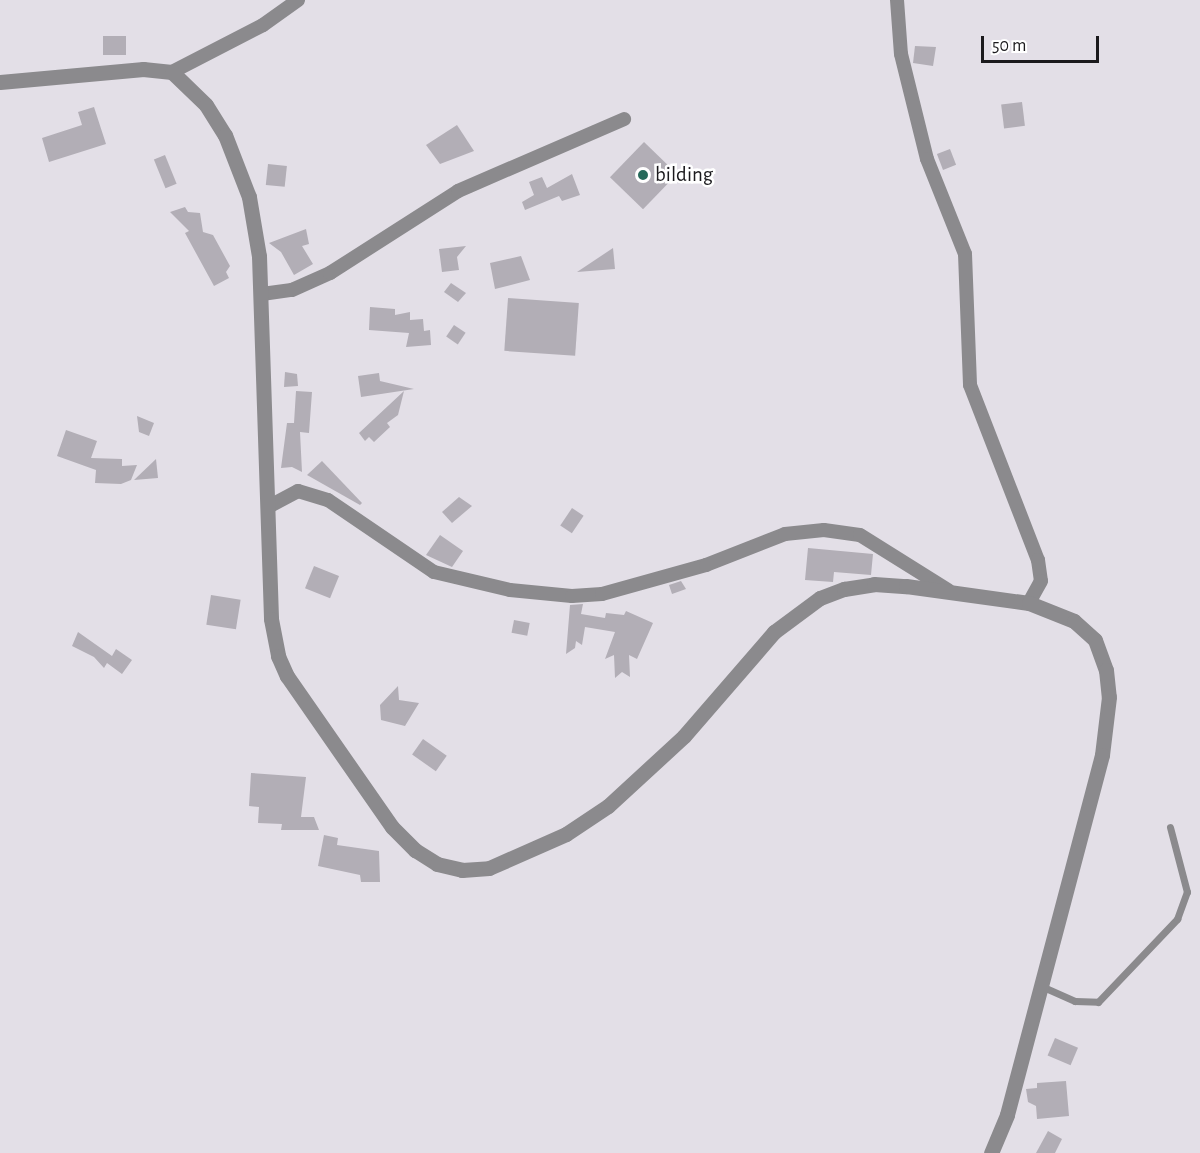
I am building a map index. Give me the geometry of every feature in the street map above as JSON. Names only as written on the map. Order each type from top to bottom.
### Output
[{"type":"street","points":[[0,82],[143,69],[171,72],[263,25],[298,0]]},
{"type":"street","points":[[897,0],[901,54],[927,159],[965,254],[970,385],[1038,560],[1041,581],[1029,603]]},
{"type":"street","points":[[171,72],[206,105],[239,169],[255,226],[262,294],[271,619],[278,656],[287,676],[392,827],[415,850],[437,864],[462,870],[489,868],[566,834],[608,806],[684,736],[774,632],[820,598],[874,584],[948,590],[1029,603],[1074,621],[1095,640],[1106,670],[1109,697],[1102,755],[1007,1115],[991,1153]]},
{"type":"street","points":[[262,294],[292,290],[330,273],[458,191],[624,119]]},
{"type":"street","points":[[268,507],[298,491],[328,500],[434,572],[510,590],[572,596],[602,594],[706,565],[785,534],[824,530],[860,535],[948,590]]},
{"type":"lane","points":[[1041,986],[1075,1001],[1098,1002],[1177,919],[1187,892],[1170,827]]},
{"type":"building","points":[[103,36],[126,36],[126,55],[103,55]]},
{"type":"building","points":[[915,46],[936,47],[933,66],[913,63]]},
{"type":"building","points":[[1022,102],[1025,126],[1004,128],[1001,105]]},
{"type":"building","points":[[94,107],[106,144],[49,162],[42,138],[82,125],[78,112]]},
{"type":"building","points":[[457,125],[474,151],[440,164],[426,145]]},
{"type":"building","name":"bilding","points":[[644,142],[677,174],[643,209],[610,177]]},
{"type":"building","points":[[950,149],[956,165],[943,170],[937,154]]},
{"type":"building","points":[[165,155],[177,184],[165,188],[154,159]]},
{"type":"building","points":[[268,164],[287,166],[285,187],[266,185]]},
{"type":"building","points":[[572,174],[580,195],[562,201],[559,196],[525,210],[522,202],[534,195],[529,182],[542,177],[547,188]]},
{"type":"building","points":[[185,207],[188,212],[200,213],[203,232],[213,235],[230,266],[226,272],[229,278],[214,286],[185,233],[189,231],[170,212]]},
{"type":"building","points":[[306,229],[309,244],[302,246],[313,264],[294,275],[281,252],[269,243]]},
{"type":"building","points":[[466,246],[457,257],[459,270],[442,272],[439,249]]},
{"type":"building","points":[[613,248],[615,269],[577,272]]},
{"type":"building","points":[[521,256],[530,280],[495,289],[490,263]]},
{"type":"building","points":[[451,283],[466,293],[458,302],[444,292]]},
{"type":"building","points":[[508,298],[579,303],[575,356],[504,351]]},
{"type":"building","points":[[370,307],[395,309],[395,315],[410,312],[410,320],[423,319],[424,331],[430,330],[431,345],[406,347],[409,333],[369,330]]},
{"type":"building","points":[[454,325],[466,333],[458,344],[446,337]]},
{"type":"building","points":[[285,372],[297,374],[298,386],[284,387]]},
{"type":"building","points":[[379,373],[380,381],[414,389],[361,397],[358,376]]},
{"type":"building","points":[[296,391],[312,392],[309,433],[300,432],[302,472],[292,467],[281,468],[287,423],[294,423]]},
{"type":"building","points":[[404,391],[398,415],[387,423],[390,427],[374,442],[369,437],[365,441],[359,433]]},
{"type":"building","points":[[137,416],[154,423],[149,436],[139,432]]},
{"type":"building","points":[[66,430],[97,441],[91,458],[122,459],[122,466],[137,465],[131,480],[121,484],[95,483],[96,470],[57,456]]},
{"type":"building","points":[[156,459],[158,478],[134,480]]},
{"type":"building","points":[[322,461],[362,503],[360,505],[307,475]]},
{"type":"building","points":[[459,497],[472,506],[452,523],[442,512]]},
{"type":"building","points":[[572,508],[584,516],[572,533],[560,525]]},
{"type":"building","points":[[440,535],[463,551],[452,567],[426,555]]},
{"type":"building","points":[[808,548],[873,554],[871,575],[834,572],[833,582],[805,580]]},
{"type":"building","points":[[314,566],[339,576],[330,598],[305,588]]},
{"type":"building","points":[[681,581],[686,589],[672,594],[669,585]]},
{"type":"building","points":[[211,595],[241,600],[236,629],[206,625]]},
{"type":"building","points":[[583,604],[581,614],[605,618],[606,613],[624,615],[626,611],[653,623],[637,659],[629,655],[630,677],[622,672],[615,678],[614,655],[605,659],[615,632],[585,627],[582,645],[576,641],[575,648],[566,654],[570,605]]},
{"type":"building","points":[[514,620],[530,623],[527,636],[512,633]]},
{"type":"building","points":[[78,632],[112,656],[116,649],[132,660],[122,674],[107,663],[104,668],[94,657],[72,646]]},
{"type":"building","points":[[398,686],[399,700],[419,703],[405,726],[381,720],[380,705]]},
{"type":"building","points":[[423,739],[447,756],[436,771],[412,755]]},
{"type":"building","points":[[251,773],[306,777],[301,817],[314,817],[319,830],[281,830],[282,824],[258,823],[259,807],[249,806]]},
{"type":"building","points":[[324,835],[338,838],[337,845],[379,851],[380,882],[361,882],[360,875],[318,866]]},
{"type":"building","points":[[1055,1038],[1078,1048],[1071,1065],[1048,1055]]},
{"type":"building","points":[[1066,1081],[1069,1116],[1037,1119],[1036,1106],[1028,1102],[1026,1089],[1037,1088],[1037,1083]]},
{"type":"building","points":[[1048,1131],[1062,1139],[1055,1153],[1036,1153]]},
{"type":"place","name":"bilding","points":[[643,175]]}]
